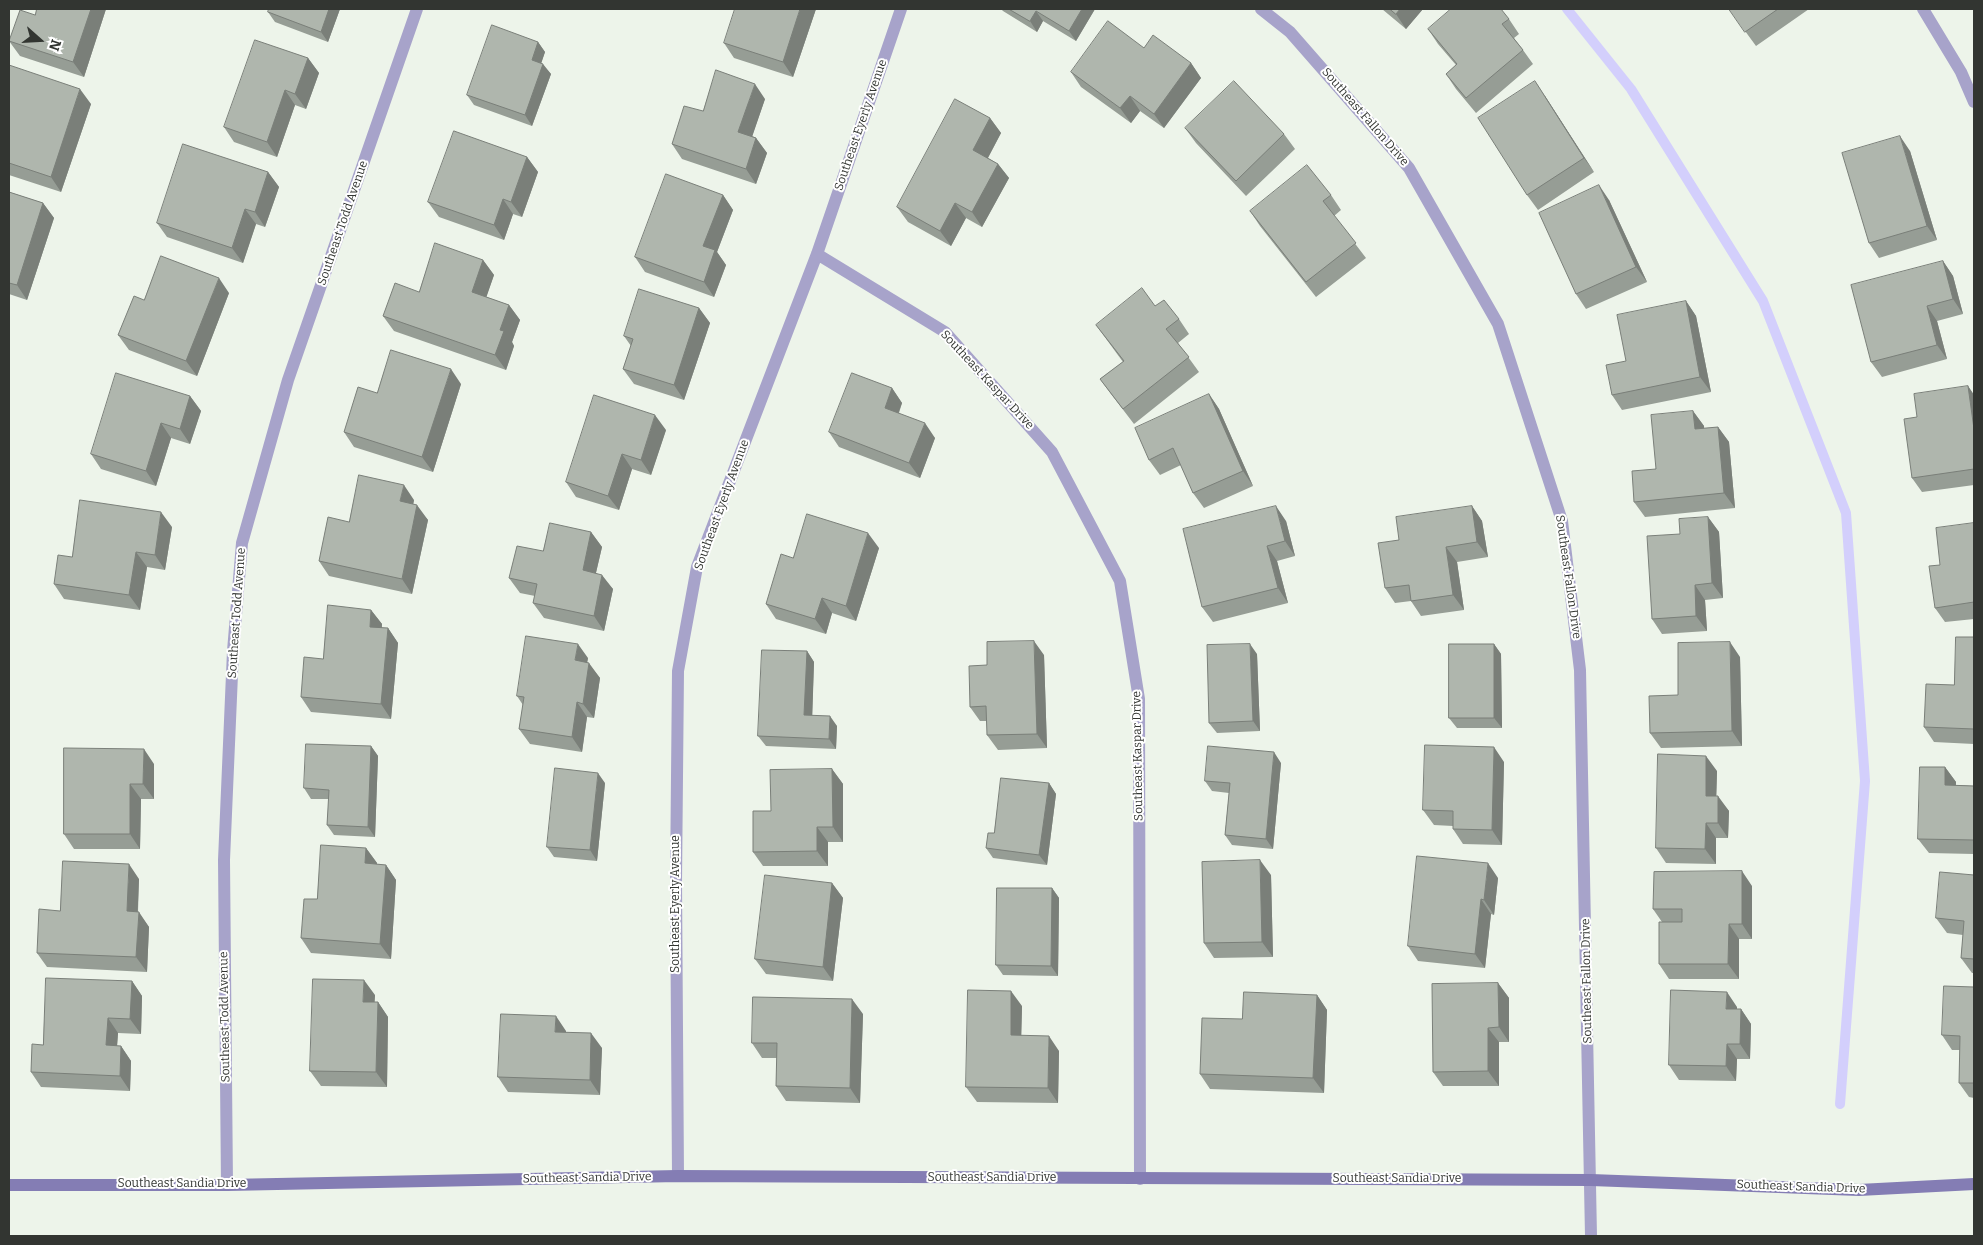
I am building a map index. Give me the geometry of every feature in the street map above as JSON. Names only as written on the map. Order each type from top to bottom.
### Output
[{"type":"street","name":"Southeast Todd Avenue","points":[[227,1184],[224,860],[233,651],[242,543],[288,380],[417,9]]},
{"type":"street","name":"Southeast Eyerly Avenue","points":[[678,1176],[676,882],[678,671],[697,567],[817,254],[901,9]]},
{"type":"street","name":"Southeast Fallon Drive","points":[[1262,9],[1290,32],[1409,168],[1498,324],[1562,521],[1580,670],[1591,1180],[1590,1236]]},
{"type":"street","points":[[1923,9],[1961,72],[1974,102]]},
{"type":"street","name":"Southeast Kaspar Drive","points":[[817,254],[945,332],[1052,452],[1120,581],[1139,699],[1140,1179]]},
{"type":"street","name":"Southeast Sandia Drive","points":[[9,1185],[227,1184],[678,1176],[1591,1180],[1859,1190],[1974,1184]]},
{"type":"building","points":[[37,9],[91,9],[73,62],[9,41],[20,10],[35,15]]},
{"type":"building","points":[[269,9],[329,9],[321,32],[268,12]]},
{"type":"building","points":[[735,9],[800,9],[783,62],[724,43]]},
{"type":"building","points":[[1009,9],[1082,9],[1069,31],[1036,11],[1030,21]]},
{"type":"building","points":[[1390,9],[1400,9],[1396,14]]},
{"type":"building","points":[[1451,9],[1501,9],[1509,19],[1502,24],[1523,50],[1466,98],[1446,74],[1457,64],[1428,29]]},
{"type":"building","points":[[1729,9],[1778,9],[1745,32]]},
{"type":"building","points":[[1108,21],[1144,48],[1153,35],[1191,63],[1154,114],[1130,96],[1120,108],[1071,72]]},
{"type":"building","points":[[492,25],[538,42],[532,60],[543,64],[525,115],[467,95]]},
{"type":"building","points":[[255,40],[308,58],[295,94],[285,90],[267,142],[224,127]]},
{"type":"building","points":[[9,65],[80,89],[51,177],[9,163]]},
{"type":"building","points":[[716,70],[755,84],[738,132],[756,138],[746,169],[672,144],[684,106],[703,111]]},
{"type":"building","points":[[1234,81],[1284,134],[1236,181],[1185,128]]},
{"type":"building","points":[[1535,81],[1584,158],[1527,195],[1478,118]]},
{"type":"building","points":[[955,99],[990,118],[973,150],[998,164],[972,212],[955,203],[940,231],[897,207]]},
{"type":"building","points":[[454,131],[527,157],[511,202],[503,199],[494,225],[428,202]]},
{"type":"building","points":[[1900,136],[1927,226],[1869,243],[1842,153]]},
{"type":"building","points":[[183,144],[268,172],[255,212],[245,209],[232,248],[157,223]]},
{"type":"building","points":[[1307,165],[1331,195],[1323,201],[1356,243],[1306,282],[1250,211]]},
{"type":"building","points":[[666,174],[723,195],[703,246],[715,250],[704,282],[635,257]]},
{"type":"building","points":[[1599,185],[1636,267],[1576,294],[1539,213]]},
{"type":"building","points":[[9,192],[43,203],[17,285],[9,283]]},
{"type":"building","points":[[435,243],[483,260],[472,292],[509,305],[500,330],[504,331],[495,355],[383,316],[395,283],[419,292]]},
{"type":"building","points":[[161,256],[219,278],[186,361],[118,335],[134,296],[144,300]]},
{"type":"building","points":[[1943,261],[1953,299],[1927,306],[1937,345],[1871,362],[1851,285]]},
{"type":"building","points":[[1142,288],[1155,306],[1164,300],[1179,319],[1166,329],[1189,357],[1123,409],[1100,379],[1124,361],[1096,325]]},
{"type":"building","points":[[639,289],[699,308],[674,385],[623,369],[633,339],[624,336]]},
{"type":"building","points":[[1686,301],[1700,377],[1612,395],[1606,365],[1626,361],[1617,315]]},
{"type":"building","points":[[391,350],[451,369],[422,457],[344,432],[358,387],[377,393]]},
{"type":"building","points":[[116,373],[190,396],[180,429],[161,423],[146,471],[91,454]]},
{"type":"building","points":[[852,373],[892,388],[885,408],[925,423],[909,463],[829,432]]},
{"type":"building","points":[[1968,386],[1974,429],[1974,469],[1912,478],[1904,419],[1917,417],[1914,394]]},
{"type":"building","points":[[1209,394],[1243,471],[1193,493],[1173,448],[1149,460],[1135,428]]},
{"type":"building","points":[[594,395],[655,415],[641,460],[622,454],[608,496],[566,482]]},
{"type":"building","points":[[1693,411],[1695,429],[1718,427],[1724,493],[1634,502],[1632,471],[1656,469],[1651,415]]},
{"type":"building","points":[[359,475],[404,485],[400,501],[417,505],[402,579],[319,561],[328,517],[349,522]]},
{"type":"building","points":[[80,500],[161,512],[155,555],[136,552],[129,595],[54,584],[58,555],[72,557]]},
{"type":"building","points":[[1276,506],[1285,541],[1267,546],[1278,588],[1202,607],[1183,529]]},
{"type":"building","points":[[1472,506],[1477,542],[1446,547],[1453,595],[1411,601],[1409,585],[1385,588],[1378,543],[1399,540],[1396,517]]},
{"type":"building","points":[[807,514],[868,533],[846,606],[822,598],[815,619],[766,604],[781,554],[793,558]]},
{"type":"building","points":[[1708,517],[1712,583],[1695,585],[1696,616],[1652,619],[1647,536],[1680,534],[1679,519]]},
{"type":"building","points":[[550,523],[591,532],[583,570],[602,575],[594,616],[533,603],[537,584],[509,578],[517,546],[543,551]]},
{"type":"building","points":[[1974,523],[1974,602],[1935,608],[1929,566],[1940,565],[1936,528]]},
{"type":"building","points":[[328,605],[371,610],[370,627],[388,628],[381,704],[301,697],[304,657],[323,659]]},
{"type":"building","points":[[526,636],[578,644],[575,660],[589,663],[583,704],[577,702],[572,737],[519,729],[524,697],[517,696]]},
{"type":"building","points":[[1956,637],[1974,637],[1974,729],[1924,727],[1926,684],[1954,685]]},
{"type":"building","points":[[1034,641],[1037,734],[987,735],[986,706],[970,707],[969,666],[987,665],[987,642]]},
{"type":"building","points":[[1730,642],[1732,731],[1650,733],[1649,696],[1678,695],[1678,643]]},
{"type":"building","points":[[1250,644],[1253,721],[1209,723],[1207,645]]},
{"type":"building","points":[[1449,644],[1494,644],[1494,718],[1449,718]]},
{"type":"building","points":[[762,650],[807,651],[804,715],[830,716],[829,739],[758,736]]},
{"type":"building","points":[[306,744],[371,746],[368,827],[327,825],[329,790],[304,788]]},
{"type":"building","points":[[1425,745],[1494,747],[1492,830],[1453,829],[1453,811],[1423,810]]},
{"type":"building","points":[[1208,746],[1274,752],[1266,839],[1225,835],[1230,783],[1205,781]]},
{"type":"building","points":[[64,748],[144,749],[143,784],[130,784],[130,834],[64,834]]},
{"type":"building","points":[[1658,754],[1706,756],[1706,796],[1718,796],[1718,823],[1706,823],[1705,849],[1656,848]]},
{"type":"building","points":[[1920,767],[1945,767],[1945,785],[1974,786],[1974,840],[1918,839]]},
{"type":"building","points":[[555,768],[598,773],[590,850],[547,847]]},
{"type":"building","points":[[832,769],[833,827],[817,827],[817,851],[753,852],[753,811],[771,811],[770,770]]},
{"type":"building","points":[[1001,778],[1049,783],[1039,855],[986,848],[988,833],[994,833]]},
{"type":"building","points":[[321,845],[366,848],[365,863],[386,865],[380,944],[301,938],[304,899],[317,899]]},
{"type":"building","points":[[1417,856],[1488,863],[1484,900],[1481,899],[1475,954],[1408,946]]},
{"type":"building","points":[[1260,860],[1262,942],[1204,943],[1202,862]]},
{"type":"building","points":[[63,861],[129,864],[127,911],[139,912],[136,957],[37,953],[39,909],[60,911]]},
{"type":"building","points":[[1742,871],[1742,924],[1729,924],[1728,964],[1659,964],[1659,922],[1682,922],[1682,909],[1653,909],[1654,872]]},
{"type":"building","points":[[1940,872],[1974,875],[1974,959],[1961,958],[1964,921],[1936,918]]},
{"type":"building","points":[[765,875],[832,883],[823,967],[755,959]]},
{"type":"building","points":[[997,888],[1052,888],[1051,966],[996,965]]},
{"type":"building","points":[[46,978],[132,981],[130,1019],[108,1018],[106,1045],[121,1046],[120,1076],[31,1072],[32,1044],[43,1045]]},
{"type":"building","points":[[313,979],[364,980],[363,1002],[378,1002],[376,1072],[310,1071]]},
{"type":"building","points":[[1498,983],[1499,1027],[1488,1028],[1488,1071],[1433,1072],[1432,984]]},
{"type":"building","points":[[1944,986],[1974,987],[1974,1083],[1959,1083],[1960,1036],[1942,1035]]},
{"type":"building","points":[[968,990],[1011,991],[1011,1035],[1049,1036],[1048,1088],[966,1087]]},
{"type":"building","points":[[1671,990],[1727,992],[1726,1009],[1741,1009],[1740,1044],[1727,1044],[1726,1066],[1669,1065]]},
{"type":"building","points":[[1244,992],[1317,995],[1313,1078],[1200,1074],[1202,1018],[1242,1019]]},
{"type":"building","points":[[753,997],[852,999],[850,1088],[776,1086],[777,1043],[752,1043]]},
{"type":"building","points":[[501,1014],[556,1016],[555,1032],[591,1033],[590,1080],[498,1077]]},
{"type":"waterway","points":[[1567,9],[1631,89],[1763,301],[1846,513],[1865,781],[1840,1104]]}]
